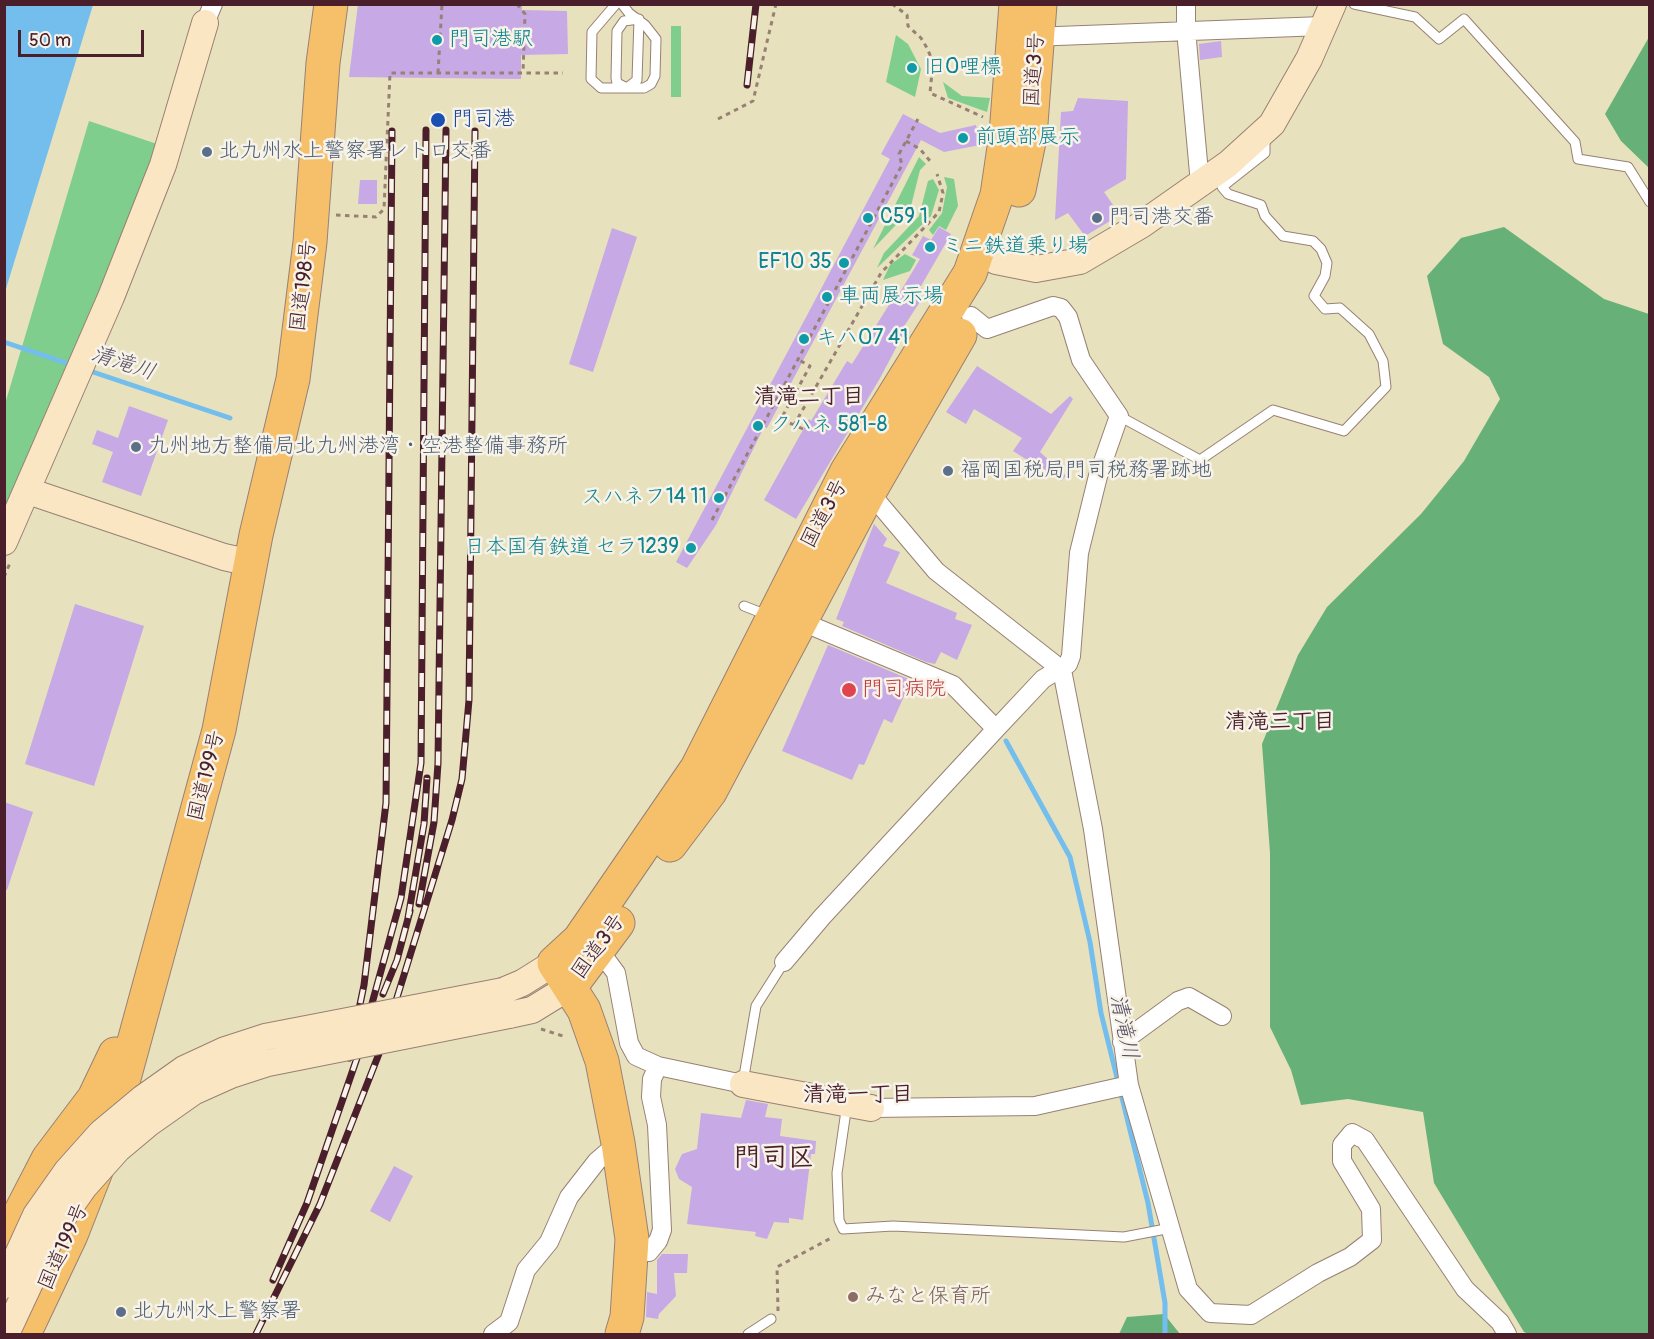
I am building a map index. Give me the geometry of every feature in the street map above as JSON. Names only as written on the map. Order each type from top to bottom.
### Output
[{"type":"highway","name":"国道198号","points":[[251,563],[292,379],[310,242],[323,63],[331,4]]},
{"type":"highway","name":"国道3号","points":[[562,974],[579,940],[697,768],[772,615],[859,481],[971,316],[996,261],[1017,198],[1030,137],[1030,26],[1016,4]]},
{"type":"highway","name":"国道3号","points":[[859,481],[970,273],[997,195],[1006,134],[1030,26]]},
{"type":"highway","name":"国道199号","points":[[24,1335],[71,1235],[105,1148],[219,730],[251,563]]},
{"type":"highway","name":"国道3号","points":[[562,974],[599,950],[670,845],[710,792],[772,615]]},
{"type":"highway","name":"国道3号","points":[[562,974],[584,1010],[602,1061],[618,1143],[632,1239],[627,1317],[622,1335]]},
{"type":"highway","name":"国道199号","points":[[4,1244],[48,1159],[94,1098],[149,986]]},
{"type":"street","points":[[1186,4],[1186,30],[1200,184]]},
{"type":"street","points":[[8,549],[28,491],[111,297],[163,165],[209,11]]},
{"type":"street","points":[[996,261],[1036,269],[1080,261],[1122,237],[1200,184],[1264,134],[1309,59],[1328,15],[1186,30],[1030,26]]},
{"type":"street","points":[[784,962],[822,916],[996,729],[1043,679],[1068,664],[1071,656],[1078,553],[1098,476],[1119,416],[1081,360],[1068,317],[1061,308],[1053,306],[987,329],[971,316]]},
{"type":"street","points":[[859,481],[936,571],[1062,669],[1093,829],[1129,1085],[1188,1289],[1210,1313],[1251,1315],[1318,1273],[1350,1257],[1372,1240],[1371,1209],[1342,1161],[1342,1145],[1352,1133],[1365,1140],[1465,1289],[1500,1322],[1507,1335]]},
{"type":"street","points":[[28,491],[224,557],[251,563]]},
{"type":"street","points":[[772,615],[953,685],[996,729]]},
{"type":"street","points":[[599,950],[616,972],[632,1050],[642,1060],[658,1066],[859,1106],[1035,1106],[1129,1085]]},
{"type":"street","points":[[6,1335],[56,1227],[84,1187],[118,1149],[149,1123],[193,1092],[268,1062],[506,1003],[522,983],[562,974]]},
{"type":"street","points":[[1122,1042],[1178,1001],[1189,997],[1222,1016]]},
{"type":"street","points":[[4,1285],[36,1215],[67,1171],[101,1133],[143,1098],[184,1070],[225,1050],[265,1037],[506,1003]]},
{"type":"street","points":[[631,1250],[649,1252],[658,1241],[662,1230],[657,1125],[651,1097],[652,1079],[658,1066]]},
{"type":"street","points":[[493,1335],[509,1322],[526,1270],[549,1242],[569,1197],[597,1161],[618,1143]]},
{"type":"lane","points":[[616,4],[592,32],[591,79],[602,88],[644,88],[651,84],[655,76],[656,39],[639,19],[629,14],[622,4]]},
{"type":"lane","points":[[1354,4],[1415,17],[1439,39],[1464,19],[1575,142],[1578,159],[1628,167],[1650,202]]},
{"type":"lane","points":[[627,88],[617,83],[616,78],[617,31],[624,21],[639,19]]},
{"type":"lane","points":[[627,88],[637,80],[639,19]]},
{"type":"lane","points":[[1119,416],[1200,460],[1273,410],[1344,431],[1386,387],[1383,361],[1369,334],[1340,308],[1325,309],[1314,296],[1325,276],[1327,263],[1321,249],[1313,241],[1283,236],[1265,216],[1261,205],[1228,194],[1222,187],[1265,153],[1264,134]]},
{"type":"lane","points":[[743,1084],[756,1006],[784,962]]},
{"type":"lane","points":[[859,1106],[837,1173],[838,1220],[843,1229],[893,1226],[1124,1237],[1171,1228]]},
{"type":"lane","points":[[748,1335],[771,1318]]},
{"type":"path","points":[[438,73],[442,4]]},
{"type":"path","points":[[518,4],[525,15],[523,73]]},
{"type":"path","points":[[718,119],[753,101],[776,4]]},
{"type":"path","points":[[892,4],[907,15],[908,26],[921,38],[933,62],[930,93],[990,121]]},
{"type":"path","points":[[325,215],[376,217],[384,209],[390,73],[563,73]]},
{"type":"path","points":[[712,520],[902,165],[899,154],[918,119]]},
{"type":"path","points":[[906,141],[920,149],[930,161]]},
{"type":"path","points":[[794,425],[881,273],[939,212],[943,193],[937,174]]},
{"type":"path","points":[[798,360],[810,366],[781,419],[803,429]]},
{"type":"path","points":[[4,578],[8,549]]},
{"type":"path","points":[[537,1028],[570,1039]]},
{"type":"path","points":[[771,1318],[778,1311],[777,1267],[836,1236],[843,1229]]},
{"type":"green space","points":[[671,26],[681,26],[681,97],[671,97]]},
{"type":"green space","points":[[896,35],[908,44],[921,69],[915,97],[886,82]]},
{"type":"green space","points":[[1649,37],[1650,168],[1621,141],[1605,114]]},
{"type":"green space","points":[[943,82],[962,96],[990,98],[987,112],[948,98]]},
{"type":"green space","points":[[89,121],[157,144],[121,255],[5,511],[5,404]]},
{"type":"green space","points":[[919,157],[926,164],[920,170],[910,210],[873,249]]},
{"type":"green space","points":[[944,177],[954,179],[958,206],[946,230],[939,226],[933,235],[929,230],[942,213],[947,187]]},
{"type":"green space","points":[[933,179],[939,190],[931,216],[877,268],[884,253],[919,216],[928,181]]},
{"type":"green space","points":[[1504,227],[1604,299],[1649,314],[1649,1334],[1529,1334],[1524,1332],[1434,1183],[1423,1112],[1348,1099],[1301,1105],[1291,1070],[1270,1027],[1270,853],[1262,744],[1298,655],[1327,607],[1421,514],[1464,461],[1500,399],[1489,377],[1443,344],[1427,276],[1461,238]]},
{"type":"green space","points":[[905,254],[916,260],[910,271],[883,280],[890,265]]},
{"type":"green space","points":[[1164,1314],[1180,1334],[1119,1334],[1127,1317]]},
{"type":"water","points":[[4,5],[93,5],[5,292]]},
{"type":"building","name":"門司港駅","points":[[358,4],[522,4],[522,10],[567,11],[568,54],[521,55],[521,79],[349,77]]},
{"type":"building","points":[[1221,41],[1222,57],[1200,60],[1199,44]]},
{"type":"building","points":[[1078,98],[1128,101],[1126,179],[1104,192],[1120,215],[1085,236],[1068,213],[1055,220],[1061,112],[1073,111]]},
{"type":"building","name":"車両展示場","points":[[903,114],[940,133],[976,125],[980,145],[944,152],[921,140],[767,428],[764,427],[716,525],[687,568],[676,562],[890,159],[881,154]]},
{"type":"building","points":[[360,180],[377,180],[377,204],[358,204]]},
{"type":"building","points":[[939,227],[951,234],[917,293],[923,297],[901,331],[904,333],[879,380],[796,519],[764,500],[809,419],[811,421],[847,361],[852,364],[897,292],[899,294],[920,259],[912,255],[923,236],[931,240]]},
{"type":"building","points":[[612,228],[637,237],[593,372],[569,364]]},
{"type":"building","points":[[977,366],[1051,414],[1070,396],[1073,399],[1040,452],[1066,476],[1061,481],[1013,451],[1022,438],[974,409],[966,424],[946,412]]},
{"type":"building","points":[[129,406],[168,420],[141,496],[102,482],[113,452],[92,444],[97,430],[118,438]]},
{"type":"building","points":[[874,524],[887,539],[883,546],[900,552],[886,583],[957,613],[955,619],[972,625],[957,660],[941,652],[935,664],[926,662],[842,626],[844,622],[836,619]]},
{"type":"building","points":[[75,604],[144,626],[94,786],[25,764]]},
{"type":"building","points":[[828,645],[918,683],[913,696],[905,694],[892,723],[884,719],[864,765],[859,764],[852,780],[782,751]]},
{"type":"building","points":[[4,802],[33,812],[7,890],[4,890]]},
{"type":"building","points":[[746,1100],[768,1104],[765,1117],[782,1119],[780,1136],[816,1141],[815,1154],[811,1154],[803,1220],[789,1218],[789,1223],[774,1222],[767,1239],[755,1236],[756,1232],[687,1224],[692,1187],[679,1179],[675,1169],[682,1154],[697,1149],[701,1113],[741,1118]]},
{"type":"building","points":[[394,1166],[413,1176],[390,1222],[370,1211]]},
{"type":"building","points":[[662,1254],[688,1254],[687,1273],[674,1273],[676,1296],[659,1314],[658,1319],[646,1317],[647,1292],[657,1294],[657,1260]]},
{"type":"waterway","name":"清滝川","points":[[4,342],[75,366]]},
{"type":"waterway","name":"清滝川","points":[[87,370],[230,418]]},
{"type":"waterway","name":"清滝川","points":[[1006,741],[1070,857],[1090,942],[1101,1013],[1148,1203],[1165,1303],[1165,1334]]},
{"type":"railway","points":[[747,85],[756,4]]},
{"type":"railway","points":[[273,1280],[307,1203],[357,1058],[401,898],[421,763],[426,130]]},
{"type":"railway","points":[[419,904],[434,822],[438,763],[446,130]]},
{"type":"railway","points":[[349,1058],[364,985],[386,803],[392,131]]},
{"type":"railway","points":[[256,1334],[320,1204],[382,1046],[452,820],[462,779],[469,700],[475,131]]},
{"type":"railway","points":[[408,918],[424,824],[427,778]]},
{"type":"railway","points":[[383,994],[397,960],[410,911]]},
{"type":"place","name":"門司港駅","points":[[437,40]]},
{"type":"place","name":"旧0哩標","points":[[912,68]]},
{"type":"place","name":"門司港","points":[[438,120]]},
{"type":"place","name":"前頭部展示","points":[[963,138]]},
{"type":"place","name":"北九州水上警察署レトロ交番","points":[[207,152]]},
{"type":"place","name":"C59 1","points":[[868,218]]},
{"type":"place","name":"門司港交番","points":[[1097,218]]},
{"type":"place","name":"ミニ鉄道乗り場","points":[[930,247]]},
{"type":"place","name":"EF10 35","points":[[844,263]]},
{"type":"place","name":"車両展示場","points":[[827,297]]},
{"type":"place","name":"キハ07 41","points":[[804,339]]},
{"type":"place","name":"クハネ 581-8","points":[[758,426]]},
{"type":"place","name":"九州地方整備局北九州港湾・空港整備事務所","points":[[136,447]]},
{"type":"place","name":"福岡国税局門司税務署跡地","points":[[948,471]]},
{"type":"place","name":"スハネフ14 11","points":[[719,498]]},
{"type":"place","name":"日本国有鉄道 セラ1239","points":[[691,548]]},
{"type":"place","name":"門司病院","points":[[849,690]]},
{"type":"place","name":"みなと保育所","points":[[853,1297]]},
{"type":"place","name":"北九州水上警察署","points":[[121,1312]]},
{"type":"district","name":"清滝二丁目","points":[[809,397]]},
{"type":"district","name":"清滝三丁目","points":[[1280,722]]},
{"type":"district","name":"清滝一丁目","points":[[858,1095]]},
{"type":"district","name":"門司区","points":[[774,1159]]}]
